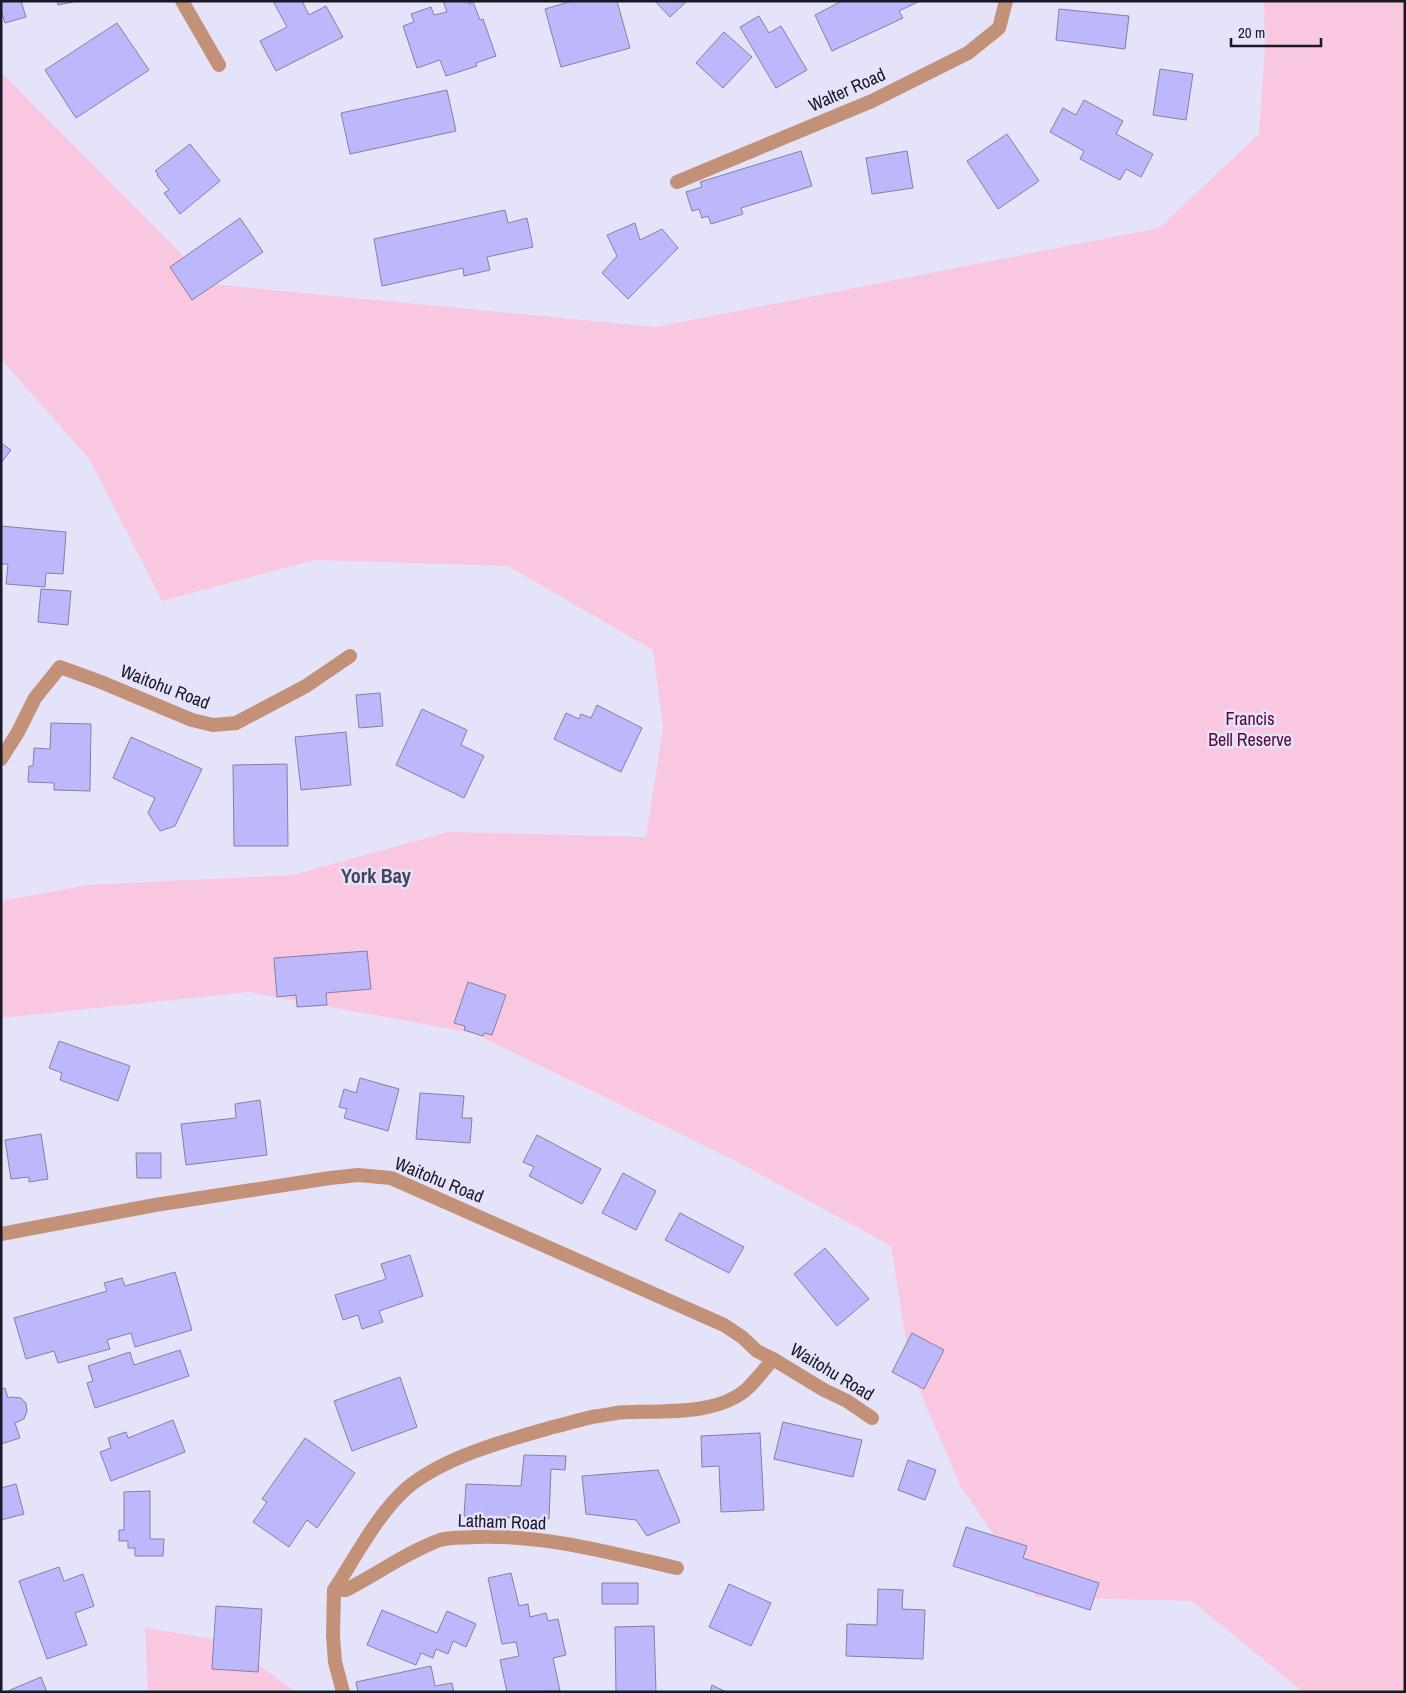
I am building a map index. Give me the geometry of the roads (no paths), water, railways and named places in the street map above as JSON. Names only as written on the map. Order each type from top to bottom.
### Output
[{"type":"street","points":[[182,1],[219,65]]},
{"type":"street","name":"Walter Road","points":[[677,182],[872,101],[968,53],[999,28],[1006,1]]},
{"type":"street","name":"Waitohu Road","points":[[1,759],[18,732],[35,698],[60,667],[192,720],[213,725],[236,723],[245,719],[306,686],[350,656]]},
{"type":"street","name":"Waitohu Road","points":[[1,1234],[155,1205],[330,1178],[358,1175],[391,1178],[724,1325],[742,1337],[756,1351],[774,1359],[824,1390],[847,1401],[872,1418]]},
{"type":"street","name":"Waitohu Road","points":[[334,1590],[385,1512],[406,1489],[432,1470],[471,1454],[538,1432],[594,1417],[626,1412],[661,1413],[709,1407],[748,1389],[774,1359]]},
{"type":"street","name":"Latham Road","points":[[334,1590],[346,1590],[427,1545],[443,1539],[458,1538],[490,1536],[540,1540],[678,1568]]},
{"type":"street","points":[[334,1590],[333,1636],[335,1662],[342,1692]]},
{"type":"district","name":"York Bay","points":[[376,876]]},
{"type":"park label","name":"Francis Bell Reserve","points":[[1250,730]]}]
